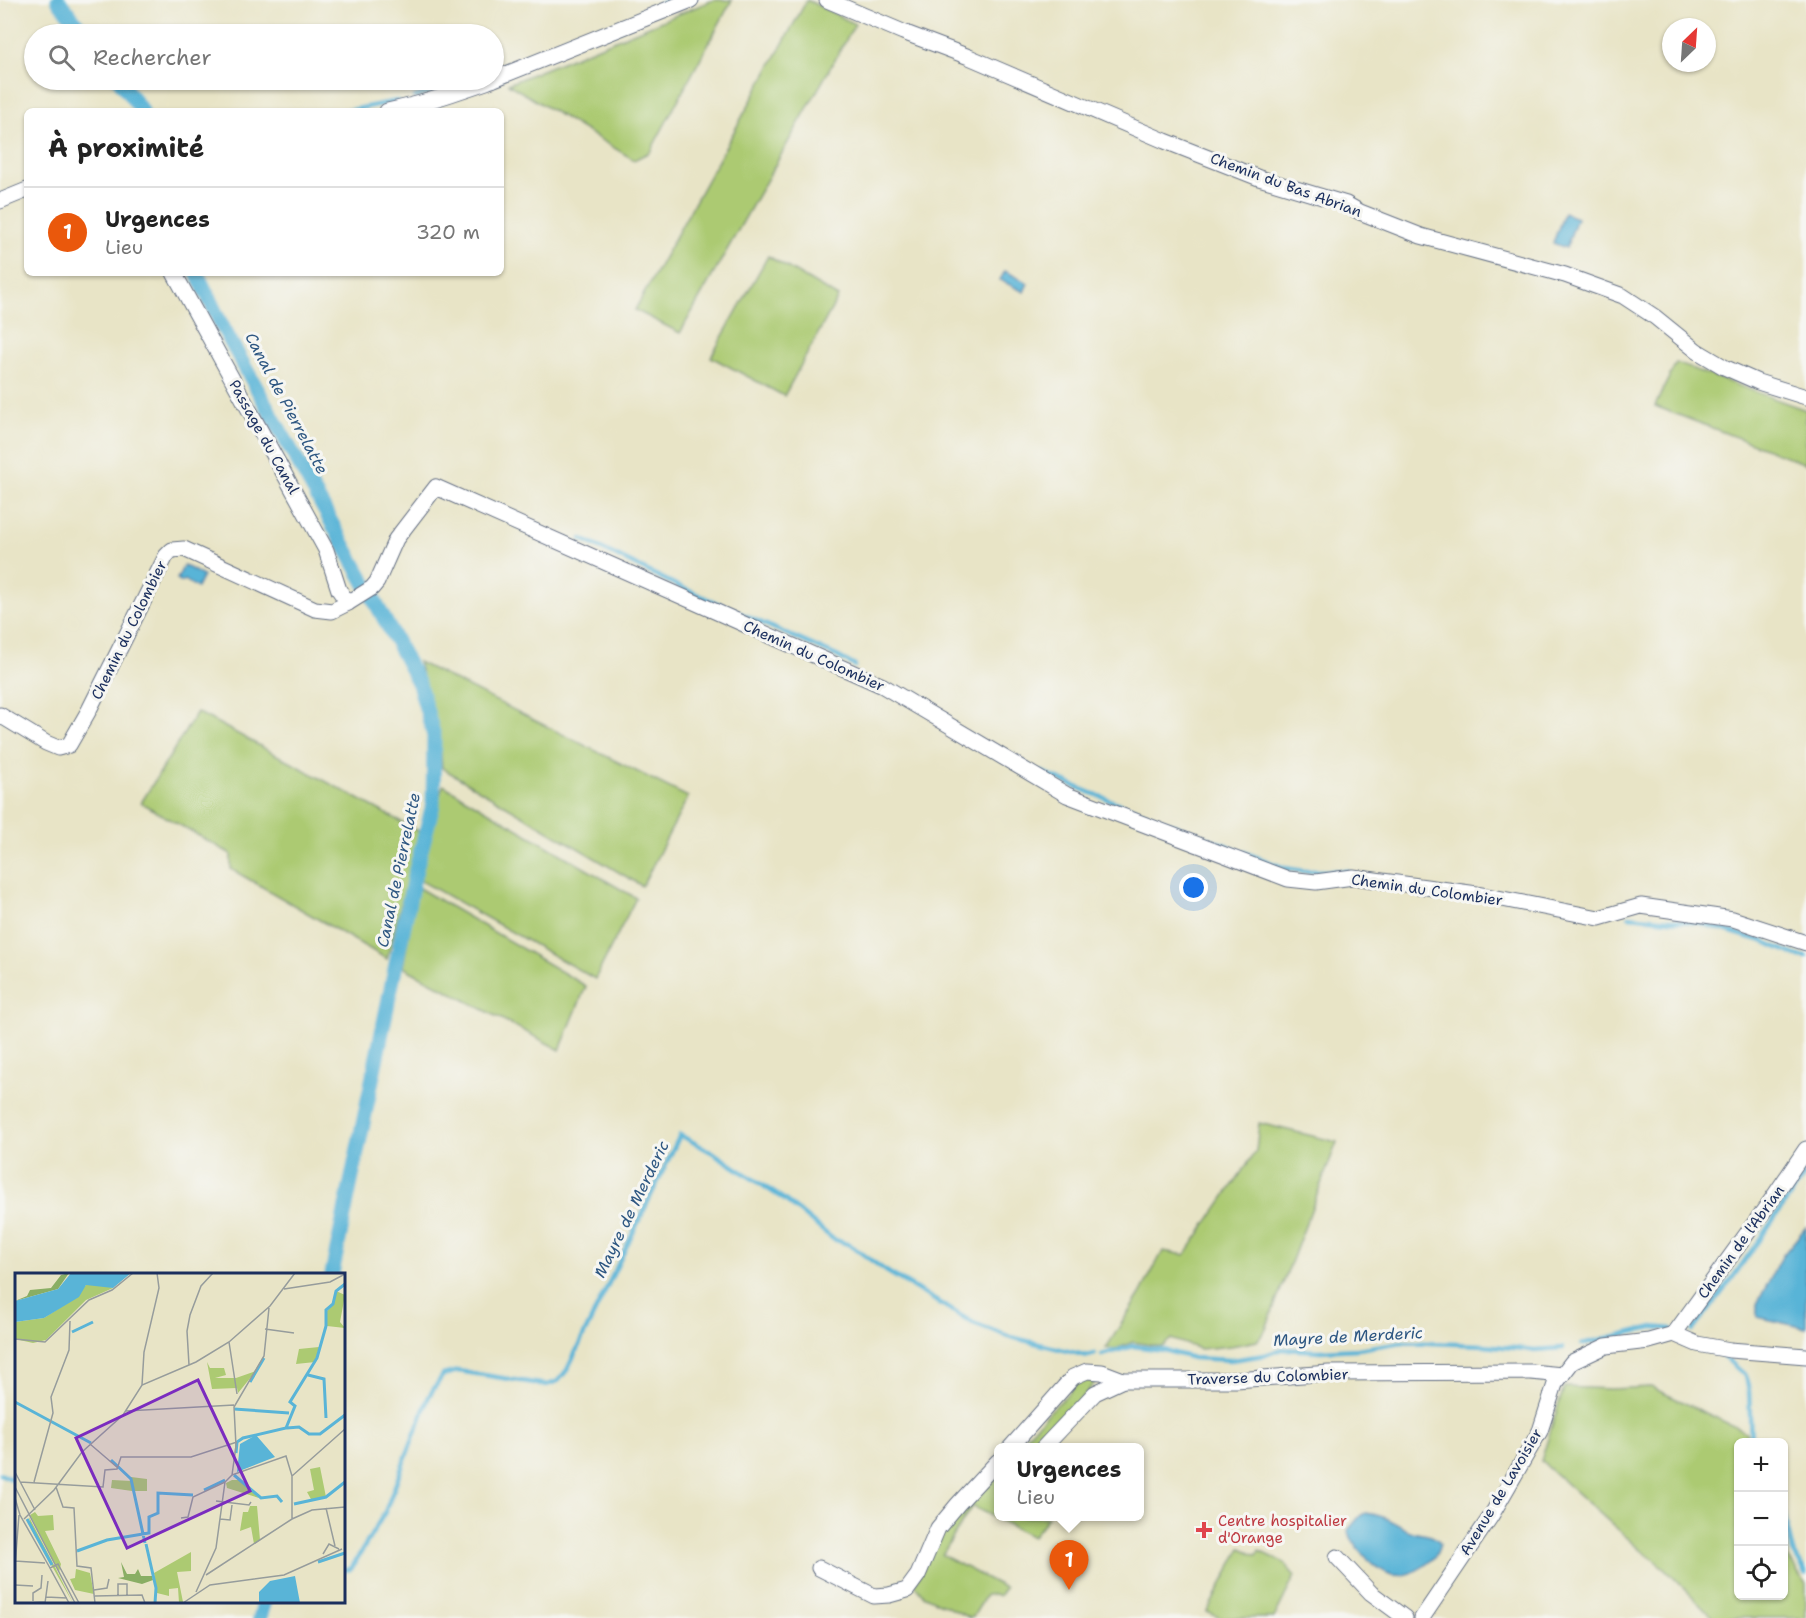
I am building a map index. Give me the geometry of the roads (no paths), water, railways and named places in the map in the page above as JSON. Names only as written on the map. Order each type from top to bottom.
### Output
[{"type":"street","points":[[504,75],[691,0]]},
{"type":"street","name":"Chemin du Bas Abrian","points":[[827,0],[1259,178],[1346,204],[1360,212],[1421,236],[1565,274],[1623,296],[1655,317],[1697,351],[1724,367],[1806,397]]},
{"type":"street","points":[[401,108],[463,90]]},
{"type":"street","points":[[0,201],[24,191]]},
{"type":"street","name":"Passage du Canal","points":[[176,276],[326,550],[339,590],[360,596]]},
{"type":"street","name":"Chemin du Colombier","points":[[0,715],[46,743],[58,748],[69,745],[88,712],[166,556],[172,550],[184,549],[315,609],[332,611],[360,596],[377,582],[396,539],[436,487],[883,686],[1067,795],[1288,879],[1316,882],[1353,877],[1477,894],[1599,918],[1641,906],[1733,919],[1806,944]]},
{"type":"street","name":"Chemin de l'Abrian","points":[[1676,1330],[1700,1300],[1806,1149]]},
{"type":"street","points":[[1676,1330],[1697,1344],[1806,1356]]},
{"type":"street","name":"Avenue de Lavoisier","points":[[1422,1618],[1491,1516],[1540,1431],[1555,1384],[1572,1362],[1606,1346],[1649,1341],[1676,1330]]},
{"type":"street","name":"Traverse du Colombier","points":[[1014,1443],[1073,1377],[1088,1371],[1102,1372],[1123,1380],[1236,1380],[1329,1373],[1519,1372],[1562,1375]]},
{"type":"street","points":[[1048,1443],[1095,1393],[1123,1380]]},
{"type":"street","points":[[819,1568],[874,1596],[907,1590],[918,1575],[939,1528],[994,1466]]},
{"type":"street","points":[[1337,1557],[1371,1593],[1405,1618]]},
{"type":"water","points":[[1564,213],[1577,218],[1566,248],[1553,243]]},
{"type":"water","points":[[1005,271],[1028,283],[1024,292],[1000,280]]},
{"type":"water","points":[[184,565],[203,576],[197,588],[185,580],[180,582],[177,579]]},
{"type":"water","points":[[1806,1227],[1806,1328],[1757,1317],[1757,1304],[1772,1275],[1783,1255]]},
{"type":"water","points":[[1365,1513],[1389,1520],[1414,1533],[1431,1536],[1440,1544],[1436,1554],[1424,1566],[1407,1574],[1393,1575],[1380,1569],[1358,1548],[1348,1530]]},
{"type":"waterway","name":"Canal de Pierrelatte","points":[[58,0],[77,24]]},
{"type":"waterway","points":[[656,6],[670,0]]},
{"type":"waterway","points":[[504,67],[518,62]]},
{"type":"waterway","name":"Canal de Pierrelatte","points":[[126,90],[140,108]]},
{"type":"waterway","points":[[415,97],[436,90]]},
{"type":"waterway","points":[[361,108],[397,101]]},
{"type":"waterway","name":"Canal de Pierrelatte","points":[[198,276],[222,326],[419,684],[434,736],[433,805],[414,877],[332,1273]]},
{"type":"waterway","points":[[582,539],[676,585],[855,666]]},
{"type":"waterway","points":[[1042,772],[1285,868],[1303,871],[1348,871]]},
{"type":"waterway","points":[[1629,916],[1700,923],[1806,957]]},
{"type":"waterway","name":"Mayre de Merderic","points":[[345,1570],[351,1569],[385,1512],[429,1396],[443,1375],[458,1371],[547,1385],[558,1381],[567,1370],[680,1135],[715,1154],[785,1200],[833,1239],[850,1245],[886,1271],[973,1323],[1011,1337],[1088,1356],[1095,1354]]},
{"type":"waterway","name":"Mayre de Merderic","points":[[1693,1330],[1806,1173]]},
{"type":"waterway","name":"Mayre de Merderic","points":[[1582,1344],[1653,1327],[1672,1329]]},
{"type":"waterway","name":"Mayre de Merderic","points":[[1102,1355],[1133,1346],[1163,1350],[1193,1358],[1231,1360],[1265,1355],[1282,1349],[1320,1351],[1358,1349],[1402,1342],[1483,1345],[1535,1350],[1563,1348]]},
{"type":"waterway","points":[[1720,1353],[1746,1376],[1749,1391],[1751,1438]]},
{"type":"waterway","name":"Mayre de Merderic","points":[[0,1474],[15,1481]]},
{"type":"waterway","points":[[1788,1531],[1793,1552],[1806,1574]]},
{"type":"waterway","name":"Canal de Pierrelatte","points":[[260,1618],[264,1603]]},
{"type":"place","name":"Centre hospitalier d'Orange","points":[[1204,1530]]},
{"type":"place","name":"Urgences","points":[[1069,1590]]}]
